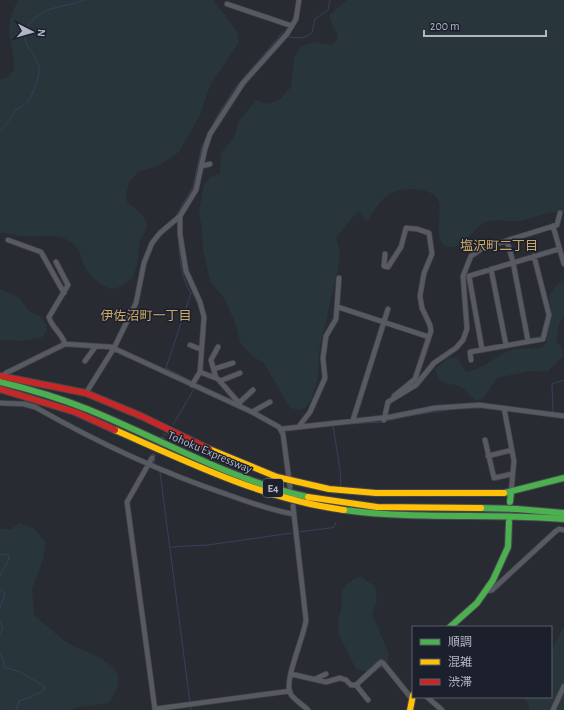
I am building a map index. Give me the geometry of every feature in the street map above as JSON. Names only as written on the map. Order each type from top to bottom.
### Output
[{"type":"main road","points":[[1,378],[86,393],[290,483],[334,491],[377,494],[510,493],[564,478]]},
{"type":"main road","name":"Tohoku Expressway","points":[[1,378],[97,413],[219,469],[290,493],[331,501],[377,507],[507,507],[564,513]]},
{"type":"main road","name":"Tohoku Expressway","points":[[0,389],[75,412],[247,488],[289,500],[330,509],[377,514],[506,514],[564,520]]},
{"type":"main road","points":[[510,493],[510,502]]},
{"type":"main road","points":[[451,626],[477,603],[487,591],[508,547],[509,522]]},
{"type":"main road","points":[[410,710],[413,698]]},
{"type":"street","points":[[86,393],[114,348],[138,298],[144,263],[152,243],[160,233],[180,216],[196,190],[208,140],[243,83],[292,26],[298,11],[299,0]]},
{"type":"street","points":[[227,4],[292,26]]},
{"type":"street","points":[[202,166],[210,164]]},
{"type":"street","points":[[392,399],[416,386],[434,363],[460,345],[467,329],[463,276],[468,260],[484,248],[557,225],[560,213]]},
{"type":"street","points":[[180,216],[180,234],[186,271],[200,302],[204,317],[200,349],[200,372],[192,385]]},
{"type":"street","points":[[553,226],[564,264]]},
{"type":"street","points":[[385,254],[384,266],[388,267],[401,247],[406,228],[417,229],[429,233],[432,254],[424,273],[420,296],[422,308],[430,325],[429,337],[415,379],[395,394],[386,408],[385,419]]},
{"type":"street","points":[[8,240],[41,252],[64,293]]},
{"type":"street","points":[[507,240],[513,262],[528,341]]},
{"type":"street","points":[[482,349],[469,276],[560,249]]},
{"type":"street","points":[[471,360],[470,352],[543,339],[549,315],[534,256]]},
{"type":"street","points":[[56,262],[68,285],[49,317],[50,321],[63,338],[65,344]]},
{"type":"street","points":[[52,273],[60,269]]},
{"type":"street","points":[[491,269],[506,345]]},
{"type":"street","points":[[300,425],[310,412],[325,378],[324,358],[326,336],[336,319],[339,278]]},
{"type":"street","points":[[338,307],[429,337]]},
{"type":"street","points":[[353,420],[388,309]]},
{"type":"street","points":[[1,378],[6,373],[65,344],[96,346],[114,348],[192,385],[239,405],[281,429],[300,425],[353,420],[385,419],[435,408],[479,405],[564,416]]},
{"type":"street","points":[[190,345],[200,349]]},
{"type":"street","points":[[85,361],[96,346]]},
{"type":"street","points":[[218,347],[212,360],[214,369],[218,379],[239,405]]},
{"type":"street","points":[[214,369],[233,363]]},
{"type":"street","points":[[200,372],[218,379],[240,373]]},
{"type":"street","points":[[239,405],[253,390]]},
{"type":"street","points":[[252,412],[270,402]]},
{"type":"street","points":[[0,403],[24,404],[35,407],[155,467],[264,508],[293,514]]},
{"type":"street","points":[[504,408],[514,461],[510,493]]},
{"type":"street","points":[[165,434],[168,428]]},
{"type":"street","points":[[281,429],[290,483]]},
{"type":"street","points":[[485,440],[494,478],[512,474]]},
{"type":"street","points":[[488,456],[512,450]]},
{"type":"street","points":[[152,458],[127,502],[155,710],[290,691]]},
{"type":"street","points":[[293,506],[306,620],[304,634],[291,674],[290,691],[292,695],[308,710]]},
{"type":"street","points":[[487,591],[492,590],[556,531],[559,529],[564,530]]},
{"type":"street","points":[[356,685],[383,663],[412,696]]},
{"type":"street","points":[[291,674],[326,682],[340,678],[346,680],[351,684],[356,685],[368,700]]},
{"type":"street","points":[[315,679],[326,674]]},
{"type":"street","points":[[553,710],[564,686]]},
{"type":"street","points":[[428,698],[442,710]]},
{"type":"shaded area","points":[[19,0],[213,0],[237,31],[239,42],[210,86],[200,115],[179,152],[162,164],[138,172],[129,182],[126,195],[127,202],[146,220],[147,228],[141,238],[137,267],[133,276],[117,288],[102,285],[93,278],[86,269],[78,249],[70,241],[56,236],[28,237],[0,233],[0,80],[8,77],[14,69],[9,26],[13,10]]},
{"type":"shaded area","points":[[347,0],[564,0],[564,212],[549,213],[520,221],[489,221],[477,228],[459,245],[449,247],[444,245],[439,235],[440,208],[436,197],[431,193],[410,189],[390,194],[380,202],[367,221],[358,211],[336,238],[340,252],[338,269],[319,352],[318,377],[312,399],[306,407],[300,410],[290,408],[264,363],[252,356],[240,342],[235,323],[225,300],[210,281],[203,250],[202,229],[199,212],[204,184],[211,177],[220,173],[221,153],[234,137],[239,121],[256,100],[267,104],[279,100],[291,87],[294,58],[301,46],[316,42],[332,45],[337,39],[338,33],[334,30],[329,15]]},
{"type":"shaded area","points":[[562,280],[564,281],[564,317],[559,324],[556,341],[561,346],[563,357],[547,372],[530,371],[497,378],[484,397],[477,401],[462,388],[444,383],[441,380],[435,369],[449,358],[457,358],[466,372],[479,368],[500,355],[512,350],[543,347],[546,343],[551,310],[549,296],[556,285]]},
{"type":"shaded area","points":[[0,289],[20,298],[29,311],[40,316],[47,325],[47,331],[41,338],[21,341],[0,341]]},
{"type":"shaded area","points":[[20,523],[35,529],[46,543],[43,560],[32,589],[34,615],[65,641],[107,662],[115,669],[118,678],[117,689],[109,703],[73,708],[72,710],[0,710],[0,529],[11,529]]},
{"type":"shaded area","points":[[360,576],[375,586],[377,601],[372,614],[389,654],[387,665],[374,673],[356,669],[339,635],[338,622],[342,604],[341,592],[349,582]]},
{"type":"shaded area","points":[[564,626],[564,710],[529,710],[529,704],[523,698],[552,698],[552,650]]},
{"type":"waterway","points":[[0,130],[7,124],[15,111],[28,102],[38,80],[39,68],[37,61],[25,38],[25,32],[29,25],[41,13],[53,8],[85,0]]},
{"type":"waterway","points":[[289,37],[303,38],[312,33],[315,19],[328,10],[330,0]]},
{"type":"waterway","points":[[174,219],[193,187],[202,146],[219,113],[235,88],[284,31]]},
{"type":"waterway","points":[[178,221],[181,267],[191,293],[166,368],[191,381]]},
{"type":"waterway","points":[[553,413],[552,384],[564,380]]},
{"type":"waterway","points":[[173,425],[194,389]]},
{"type":"waterway","points":[[468,408],[480,408]]},
{"type":"waterway","points":[[385,421],[455,409]]},
{"type":"waterway","points":[[350,424],[382,422]]},
{"type":"waterway","points":[[333,425],[340,470],[341,488]]},
{"type":"waterway","points":[[154,464],[155,459]]},
{"type":"waterway","points":[[157,470],[160,472],[190,703]]},
{"type":"waterway","points":[[298,532],[334,527],[336,522]]},
{"type":"waterway","points":[[170,547],[208,545],[292,533]]},
{"type":"waterway","points":[[0,554],[9,555],[9,559],[0,576]]},
{"type":"waterway","points":[[0,589],[5,594],[0,608]]},
{"type":"waterway","points":[[0,621],[3,627],[0,634]]},
{"type":"waterway","points":[[0,654],[3,659],[4,667],[20,672],[44,686],[44,690],[19,701],[16,710]]},
{"type":"tunnel","points":[[152,458],[165,434]]},
{"type":"traffic: fast","points":[[0,382],[44,394],[87,409],[223,470],[279,490],[308,497]]},
{"type":"traffic: fast","points":[[504,493],[564,478]]},
{"type":"traffic: fast","points":[[510,502],[511,493]]},
{"type":"traffic: fast","points":[[481,508],[564,513]]},
{"type":"traffic: fast","points":[[344,510],[399,515],[509,516],[564,519]]},
{"type":"traffic: fast","points":[[451,626],[477,603],[493,580],[508,547],[509,522]]},
{"type":"traffic: slow","points":[[115,430],[199,467],[256,489],[314,505],[344,510]]},
{"type":"traffic: slow","points":[[209,449],[277,477],[329,489],[376,493],[504,493]]},
{"type":"traffic: slow","points":[[308,497],[377,507],[481,508]]},
{"type":"traffic: slow","points":[[410,710],[412,698]]},
{"type":"traffic: jam","points":[[0,376],[86,393],[141,416],[209,449]]},
{"type":"traffic: jam","points":[[0,389],[75,412],[115,430]]},
{"type":"district","name":"塩沢町二丁目","points":[[499,246]]},
{"type":"district","name":"伊佐沼町一丁目","points":[[146,316]]}]
